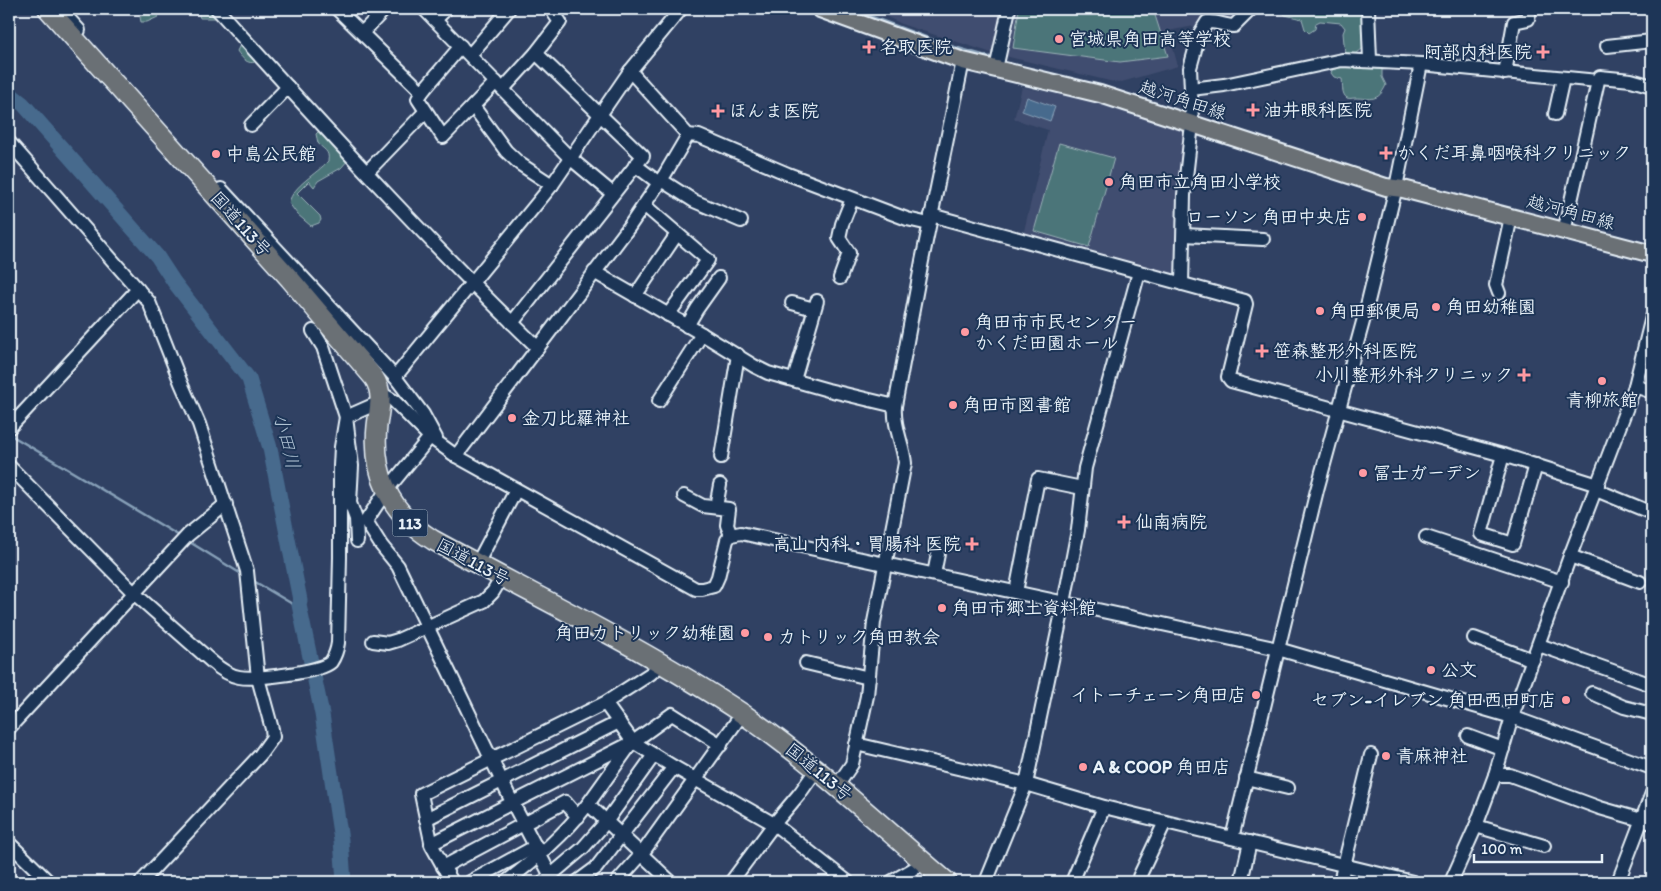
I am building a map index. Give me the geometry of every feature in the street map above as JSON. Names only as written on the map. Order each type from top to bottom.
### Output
[{"type":"highway","name":"国道113号","points":[[48,9],[290,279],[379,385],[381,398],[376,454],[380,475],[386,491],[402,514],[416,529],[662,664],[742,714],[837,786],[947,882]]},
{"type":"main road","name":"越河角田線","points":[[820,9],[962,61],[1100,94],[1386,187],[1396,187],[1652,254]]},
{"type":"street","points":[[60,9],[220,188],[395,377],[423,414],[435,441]]},
{"type":"street","points":[[217,9],[471,283],[538,348]]},
{"type":"street","points":[[337,9],[422,92]]},
{"type":"street","points":[[362,33],[385,9]]},
{"type":"street","points":[[424,9],[570,158],[612,193]]},
{"type":"street","points":[[436,20],[446,9]]},
{"type":"street","points":[[509,9],[422,92],[418,99],[443,138],[473,106],[536,53],[560,22],[551,9]]},
{"type":"street","points":[[395,377],[552,185],[630,71],[681,9]]},
{"type":"street","points":[[996,69],[1009,9]]},
{"type":"street","points":[[1182,284],[1184,195],[1192,124],[1190,68],[1200,35],[1207,22],[1234,26],[1251,9]]},
{"type":"street","points":[[1368,9],[1370,60]]},
{"type":"street","points":[[1505,73],[1514,22],[1528,19],[1530,9]]},
{"type":"street","points":[[1607,46],[1652,41]]},
{"type":"street","points":[[512,323],[612,193],[643,156],[536,53]]},
{"type":"street","points":[[1191,89],[1224,85],[1342,60],[1421,64],[1598,81],[1564,232]]},
{"type":"street","points":[[837,786],[852,764],[867,696],[874,622],[905,463],[896,425],[895,406],[962,61]]},
{"type":"street","points":[[1232,838],[1317,490],[1364,318],[1396,187],[1421,64]]},
{"type":"street","points":[[630,71],[688,135],[699,136],[788,174],[906,219],[930,220],[1139,272],[1245,301],[1246,304],[1228,377],[1231,381],[1536,465],[1596,487],[1652,513]]},
{"type":"street","points":[[1600,77],[1631,80],[1652,86]]},
{"type":"street","points":[[1555,114],[1563,78]]},
{"type":"street","points":[[251,125],[288,87]]},
{"type":"street","points":[[473,106],[506,151],[520,164],[552,185]]},
{"type":"street","points":[[368,172],[425,112]]},
{"type":"street","points":[[456,456],[644,205],[688,135]]},
{"type":"street","points":[[9,142],[149,302],[198,424],[247,571],[258,678],[272,729],[270,744],[141,882]]},
{"type":"street","points":[[635,165],[694,201],[741,221]]},
{"type":"street","points":[[840,278],[849,253],[841,242],[839,234],[852,198]]},
{"type":"street","points":[[644,205],[708,260],[668,315]]},
{"type":"street","points":[[1499,293],[1496,286],[1511,217]]},
{"type":"street","points":[[635,296],[677,234]]},
{"type":"street","points":[[1184,235],[1263,240]]},
{"type":"street","points":[[594,272],[768,373],[895,406]]},
{"type":"street","points":[[986,882],[1026,784],[1078,530],[1085,468],[1139,272]]},
{"type":"street","points":[[688,326],[719,278]]},
{"type":"street","points":[[9,428],[138,289]]},
{"type":"street","points":[[792,303],[816,305],[794,380]]},
{"type":"street","points":[[1451,882],[1476,826],[1495,775],[1512,717],[1570,556],[1635,386],[1652,317]]},
{"type":"street","points":[[312,331],[323,348],[346,417],[352,466],[350,503],[356,519],[357,541]]},
{"type":"street","points":[[660,401],[702,334]]},
{"type":"street","points":[[721,456],[738,355]]},
{"type":"street","points":[[1635,386],[1652,392]]},
{"type":"street","points":[[346,417],[381,398],[394,401],[435,441],[456,456],[702,590],[714,586],[727,540],[731,535],[741,533],[1278,649],[1512,717],[1652,768]]},
{"type":"street","points":[[9,466],[135,594],[222,671],[238,677],[258,678],[317,669],[330,663],[336,652],[338,644],[340,557],[340,457],[346,417]]},
{"type":"street","points":[[435,441],[386,491],[366,521],[381,545],[398,566],[501,781],[538,851],[549,880],[583,848],[606,822],[654,755]]},
{"type":"street","points":[[1504,455],[1481,534],[1513,544],[1536,465]]},
{"type":"street","points":[[1016,592],[1038,479],[1082,488]]},
{"type":"street","points":[[716,507],[720,484]]},
{"type":"street","points":[[477,564],[516,490]]},
{"type":"street","points":[[684,496],[703,506],[729,509],[728,525],[731,535]]},
{"type":"street","points":[[9,728],[188,535],[226,504]]},
{"type":"street","points":[[1426,537],[1562,582]]},
{"type":"street","points":[[934,574],[938,554]]},
{"type":"street","points":[[1570,556],[1640,582]]},
{"type":"street","points":[[373,641],[388,643],[484,601],[493,592],[502,577]]},
{"type":"street","points":[[1474,638],[1533,660]]},
{"type":"street","points":[[1539,645],[1652,685]]},
{"type":"street","points":[[806,663],[870,678]]},
{"type":"street","points":[[452,882],[431,844],[421,794],[605,703],[662,664]]},
{"type":"street","points":[[1592,693],[1624,707],[1652,714]]},
{"type":"street","points":[[605,703],[633,742],[774,824],[848,882]]},
{"type":"street","points":[[431,844],[633,742],[672,714],[722,744]]},
{"type":"street","points":[[617,882],[622,879],[641,855],[742,714]]},
{"type":"street","points":[[426,819],[619,722]]},
{"type":"street","points":[[1468,736],[1504,749]]},
{"type":"street","points":[[506,882],[538,851],[578,817],[633,742]]},
{"type":"street","points":[[856,744],[1026,784],[1104,807],[1413,882]]},
{"type":"street","points":[[1340,882],[1371,755]]},
{"type":"street","points":[[578,882],[596,868],[674,767]]},
{"type":"street","points":[[731,882],[774,824],[800,793],[816,769]]},
{"type":"street","points":[[1495,775],[1510,775],[1600,808],[1647,821]]},
{"type":"street","points":[[1246,778],[1288,788]]},
{"type":"street","points":[[550,784],[578,817]]},
{"type":"street","points":[[1618,882],[1647,821],[1652,793]]},
{"type":"street","points":[[443,867],[565,802]]},
{"type":"street","points":[[588,804],[671,882]]},
{"type":"street","points":[[1072,882],[1104,807]]},
{"type":"street","points":[[1139,876],[1165,822]]},
{"type":"street","points":[[1476,826],[1544,846]]},
{"type":"street","points":[[1241,882],[1250,842]]},
{"type":"street","points":[[9,844],[49,882]]},
{"type":"street","points":[[470,882],[538,851]]},
{"type":"street","points":[[892,882],[924,863]]},
{"type":"shaded area","name":"宮城県角田高等学校","points":[[873,9],[1245,9],[1236,18],[1168,31],[1178,66],[1118,83],[992,53],[904,25]]},
{"type":"shaded area","name":"角田市立角田小学校","points":[[1022,87],[1100,102],[1186,129],[1179,272],[1171,276],[1023,235],[1048,130],[1014,119]]},
{"type":"shaded area","points":[[1027,97],[1055,107],[1050,121],[1022,111]]},
{"type":"green space","points":[[150,9],[160,9],[158,17],[147,22],[141,22],[140,17]]},
{"type":"green space","points":[[201,9],[215,9],[217,18],[200,18],[198,12]]},
{"type":"green space","points":[[1019,9],[1153,9],[1168,56],[1120,62],[1013,48]]},
{"type":"green space","points":[[1279,9],[1363,9],[1364,46],[1356,53],[1345,54],[1343,33],[1345,28],[1341,23],[1320,21],[1316,23],[1315,29],[1309,33],[1305,29],[1302,19],[1285,15]]},
{"type":"green space","points":[[241,43],[258,45],[265,53],[258,61],[251,63],[240,56],[237,51]]},
{"type":"green space","points":[[1338,65],[1393,69],[1382,70],[1382,77],[1386,85],[1377,97],[1369,99],[1347,98],[1344,94],[1342,79],[1334,77],[1331,73],[1333,68]]},
{"type":"green space","points":[[319,131],[349,159],[341,168],[318,181],[314,187],[309,181],[297,193],[320,216],[321,220],[319,223],[311,226],[297,214],[289,203],[300,185],[328,161],[327,152],[318,143],[316,134]]},
{"type":"green space","points":[[1059,143],[1114,158],[1089,247],[1034,231]]},
{"type":"waterway","points":[[851,9],[944,44],[993,58]]},
{"type":"waterway","name":"小田川","points":[[9,93],[23,104],[157,256],[174,282],[249,379],[270,448],[300,600],[299,605],[322,714],[341,840],[344,882]]},
{"type":"waterway","points":[[9,434],[181,537]]},
{"type":"waterway","points":[[188,541],[243,575]]},
{"type":"waterway","points":[[252,580],[294,605],[299,605]]},
{"type":"place","name":"宮城県角田高等学校","points":[[1059,39]]},
{"type":"place","name":"名取医院","points":[[869,47]]},
{"type":"place","name":"阿部内科医院","points":[[1543,52]]},
{"type":"place","name":"油井眼科医院","points":[[1253,110]]},
{"type":"place","name":"ほんま医院","points":[[718,111]]},
{"type":"place","name":"かくだ耳鼻咽喉科クリニック","points":[[1386,153]]},
{"type":"place","name":"中島公民館","points":[[216,154]]},
{"type":"place","name":"角田市立角田小学校","points":[[1109,182]]},
{"type":"place","name":"ローソン 角田中央店","points":[[1362,217]]},
{"type":"place","name":"角田幼稚園","points":[[1436,307]]},
{"type":"place","name":"角田郵便局","points":[[1320,311]]},
{"type":"place","name":"角田市市民センター かくだ田園ホール","points":[[965,332]]},
{"type":"place","name":"笹森整形外科医院","points":[[1262,351]]},
{"type":"place","name":"小川整形外科クリニック","points":[[1524,375]]},
{"type":"place","name":"青柳旅館","points":[[1602,381]]},
{"type":"place","name":"角田市図書館","points":[[953,405]]},
{"type":"place","name":"金刀比羅神社","points":[[512,418]]},
{"type":"place","name":"冨士ガーデン","points":[[1363,473]]},
{"type":"place","name":"仙南病院","points":[[1124,522]]},
{"type":"place","name":"高山 内科・胃腸科 医院","points":[[972,544]]},
{"type":"place","name":"角田市郷土資料館","points":[[942,608]]},
{"type":"place","name":"角田カトリック幼稚園","points":[[745,633]]},
{"type":"place","name":"カトリック角田教会","points":[[768,637]]},
{"type":"place","name":"公文","points":[[1431,670]]},
{"type":"place","name":"イトーチェーン角田店","points":[[1256,695]]},
{"type":"place","name":"セブン-イレブン 角田西田町店","points":[[1566,700]]},
{"type":"place","name":"青麻神社","points":[[1386,756]]},
{"type":"place","name":"A & COOP 角田店","points":[[1083,767]]}]
